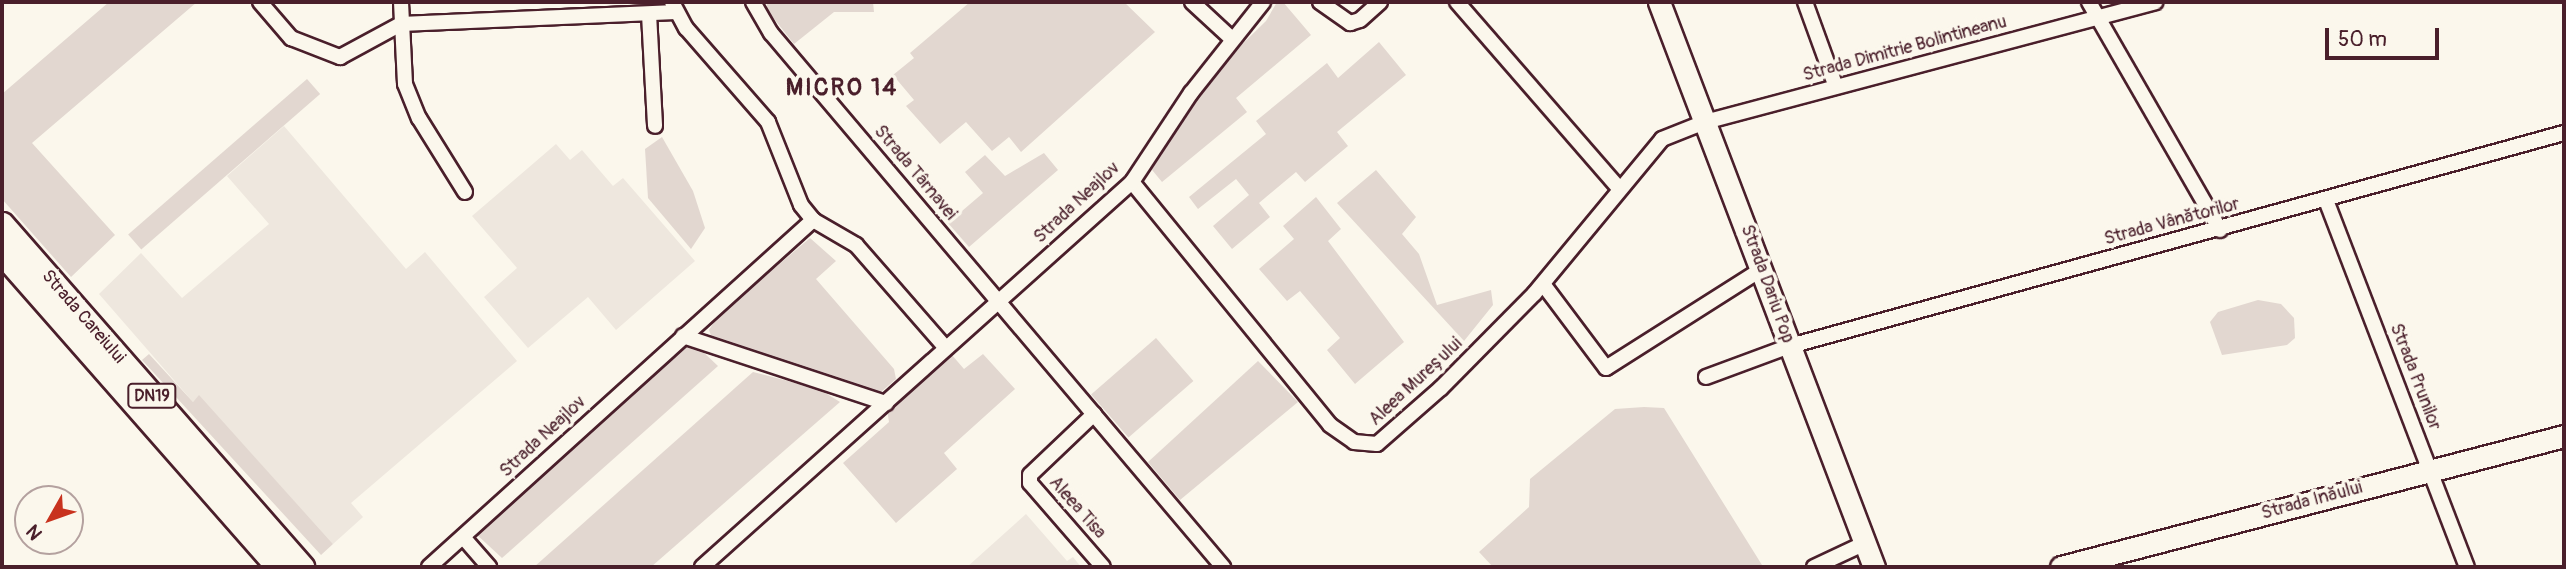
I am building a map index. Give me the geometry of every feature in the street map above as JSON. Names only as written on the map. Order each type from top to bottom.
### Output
[{"type":"main road","name":"Strada Careiului","points":[[2,224],[302,567]]},
{"type":"main road","name":"Strada Careiului","points":[[2,253],[278,567]]},
{"type":"street","points":[[260,2],[291,38],[328,56],[340,57],[401,24],[649,14],[674,7],[768,122],[791,189],[813,220],[856,245],[946,347]]},
{"type":"street","points":[[401,2],[405,84],[419,118],[465,192]]},
{"type":"street","name":"Strada Târnavei","points":[[754,2],[771,33],[999,301]]},
{"type":"street","points":[[1192,2],[1232,39]]},
{"type":"street","name":"Strada Neajlov","points":[[702,567],[1132,182],[1232,39],[1263,2]]},
{"type":"street","points":[[1320,2],[1350,23],[1360,20],[1381,2]]},
{"type":"street","points":[[1457,2],[1618,187]]},
{"type":"street","name":"Strada Dariu Pop","points":[[1659,2],[1762,269],[1863,544],[1874,567]]},
{"type":"street","points":[[1805,2],[1836,87]]},
{"type":"street","points":[[2088,2],[2220,230]]},
{"type":"street","name":"Strada Dimitrie Bolintineanu","points":[[1705,122],[2155,2]]},
{"type":"street","points":[[649,14],[655,126]]},
{"type":"street","name":"Aleea Mureșului","points":[[1132,182],[1330,425],[1354,442],[1377,444],[1402,424],[1543,284],[1618,187],[1662,139],[1705,122]]},
{"type":"street","name":"Strada Vânătorilor","points":[[1706,377],[1790,346],[2220,230],[2564,133]]},
{"type":"street","name":"Strada Prunilor","points":[[2326,200],[2467,567]]},
{"type":"street","name":"Strada Neajlov","points":[[429,567],[813,220]]},
{"type":"street","points":[[1543,284],[1606,368],[1762,269]]},
{"type":"street","points":[[999,301],[1223,567]]},
{"type":"street","points":[[683,335],[886,403]]},
{"type":"street","name":"Aleea Tisa","points":[[1094,414],[1030,475],[1030,483],[1103,567]]},
{"type":"street","name":"Strada Inăului","points":[[2061,567],[2564,436]]},
{"type":"street","points":[[463,537],[489,567]]},
{"type":"street","points":[[1814,567],[1863,544]]},
{"type":"shaded area","points":[[109,2],[197,2],[32,143],[115,235],[71,277],[2,199],[2,94]]},
{"type":"shaded area","points":[[767,2],[873,2],[874,12],[834,12],[794,44],[767,10]]},
{"type":"shaded area","points":[[970,2],[1124,2],[1155,32],[1021,152],[1009,137],[992,151],[966,122],[940,144],[906,106],[914,100],[893,75],[914,58],[910,53]]},
{"type":"shaded area","points":[[1277,2],[1283,2],[1311,35],[1236,98],[1247,112],[1162,182],[1148,165],[1224,62],[1266,21]]},
{"type":"shaded area","points":[[1379,42],[1406,75],[1337,132],[1348,146],[1305,182],[1296,172],[1259,203],[1270,217],[1232,249],[1213,226],[1249,195],[1236,179],[1198,209],[1189,197],[1266,134],[1256,121],[1327,63],[1338,78]]},
{"type":"shaded area","points":[[307,79],[320,94],[141,250],[128,234]]},
{"type":"shaded area","points":[[284,126],[406,269],[425,252],[517,361],[351,503],[363,517],[333,544],[199,396],[193,402],[99,294],[141,253],[182,298],[269,224],[227,176]]},
{"type":"shaded area","points":[[662,137],[693,191],[705,228],[691,249],[648,198],[645,149]]},
{"type":"shaded area","points":[[556,144],[570,160],[582,150],[613,186],[623,178],[695,261],[616,330],[588,297],[528,348],[484,297],[517,268],[472,216]]},
{"type":"shaded area","points":[[1044,153],[1058,170],[969,247],[948,223],[983,193],[965,172],[985,155],[1005,176]]},
{"type":"shaded area","points":[[1376,170],[1416,217],[1402,234],[1419,254],[1437,305],[1491,290],[1493,305],[1464,341],[1337,203]]},
{"type":"shaded area","points":[[1316,197],[1341,229],[1328,241],[1404,342],[1355,384],[1327,350],[1340,338],[1300,291],[1287,301],[1259,269],[1294,239],[1283,226]]},
{"type":"shaded area","points":[[810,238],[836,261],[816,279],[894,369],[896,379],[874,398],[714,344],[709,330],[718,316]]},
{"type":"shaded area","points":[[2258,300],[2281,304],[2294,318],[2295,338],[2287,345],[2222,355],[2210,322],[2218,312]]},
{"type":"shaded area","points":[[1156,338],[1193,381],[1128,437],[1091,394]]},
{"type":"shaded area","points":[[684,345],[699,348],[718,366],[502,558],[475,533]]},
{"type":"shaded area","points":[[945,347],[964,369],[983,354],[1015,389],[944,453],[957,469],[896,523],[843,463],[889,422],[886,403]]},
{"type":"shaded area","points":[[149,354],[193,402],[199,395],[333,544],[321,555],[142,360]]},
{"type":"shaded area","points":[[1258,361],[1298,402],[1180,500],[1148,462]]},
{"type":"shaded area","points":[[753,372],[819,389],[840,402],[651,567],[534,567]]},
{"type":"shaded area","points":[[1664,408],[1762,565],[1493,567],[1479,552],[1529,507],[1530,479],[1615,409]]},
{"type":"shaded area","points":[[1026,514],[1067,561],[1073,557],[1081,567],[967,567]]},
{"type":"district","name":"MICRO 14","points":[[842,88]]}]
